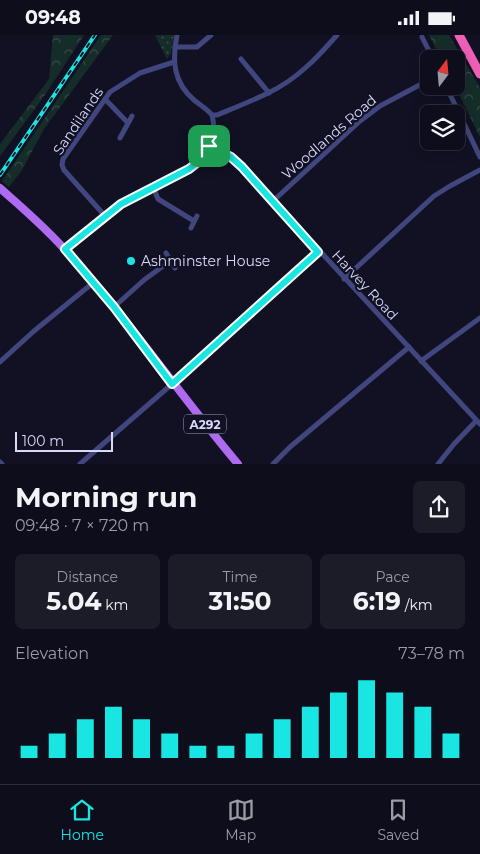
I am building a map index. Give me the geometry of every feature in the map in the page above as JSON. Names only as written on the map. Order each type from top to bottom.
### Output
[{"type":"highway","points":[[459,35],[480,74]]},
{"type":"main road","name":"A292","points":[[2,190],[65,249],[94,282],[172,384],[238,464]]},
{"type":"street","points":[[65,249],[121,204],[189,169],[198,162],[209,146],[213,123],[212,115],[186,92],[178,80],[174,62],[178,35]]},
{"type":"street","points":[[212,115],[217,115],[269,93],[306,67],[337,35]]},
{"type":"street","points":[[175,47],[197,47],[210,37],[213,44]]},
{"type":"street","points":[[422,37],[428,50]]},
{"type":"street","points":[[240,59],[252,67],[269,93]]},
{"type":"street","name":"Sandilands","points":[[105,216],[70,178],[62,165],[63,159],[105,99],[116,87],[140,73],[174,62]]},
{"type":"street","name":"Woodlands Road","points":[[273,201],[380,105],[420,85]]},
{"type":"street","points":[[450,95],[480,157]]},
{"type":"street","points":[[105,99],[128,123]]},
{"type":"street","points":[[120,138],[132,116]]},
{"type":"street","name":"Harvey Road","points":[[209,146],[231,157],[478,423]]},
{"type":"street","points":[[344,279],[434,196],[480,170]]},
{"type":"street","points":[[153,187],[158,199],[196,219],[191,228]]},
{"type":"street","points":[[80,464],[318,252]]},
{"type":"street","points":[[166,253],[176,268]]},
{"type":"street","points":[[114,307],[144,280],[170,261]]},
{"type":"street","points":[[0,362],[34,331],[94,282]]},
{"type":"street","points":[[421,361],[480,317]]},
{"type":"street","points":[[273,464],[290,447],[409,347]]},
{"type":"street","points":[[438,464],[454,444],[478,423]]},
{"type":"green space","points":[[53,35],[84,35],[45,95],[0,156],[0,144],[49,79]]},
{"type":"green space","points":[[101,35],[113,35],[44,129],[22,170],[9,187],[2,181]]},
{"type":"green space","points":[[155,35],[174,35],[171,53],[167,59]]},
{"type":"green space","points":[[429,35],[449,35],[458,50],[436,50]]},
{"type":"green space","points":[[465,62],[480,88],[480,137],[459,95],[465,95]]},
{"type":"railway","points":[[0,175],[95,35]]},
{"type":"place","name":"Ashminster House","points":[[131,261]]},
{"type":"route","points":[[209,146],[231,157],[242,167],[318,252],[172,384],[114,307],[65,249],[121,204],[189,169],[198,162],[209,146]]}]
